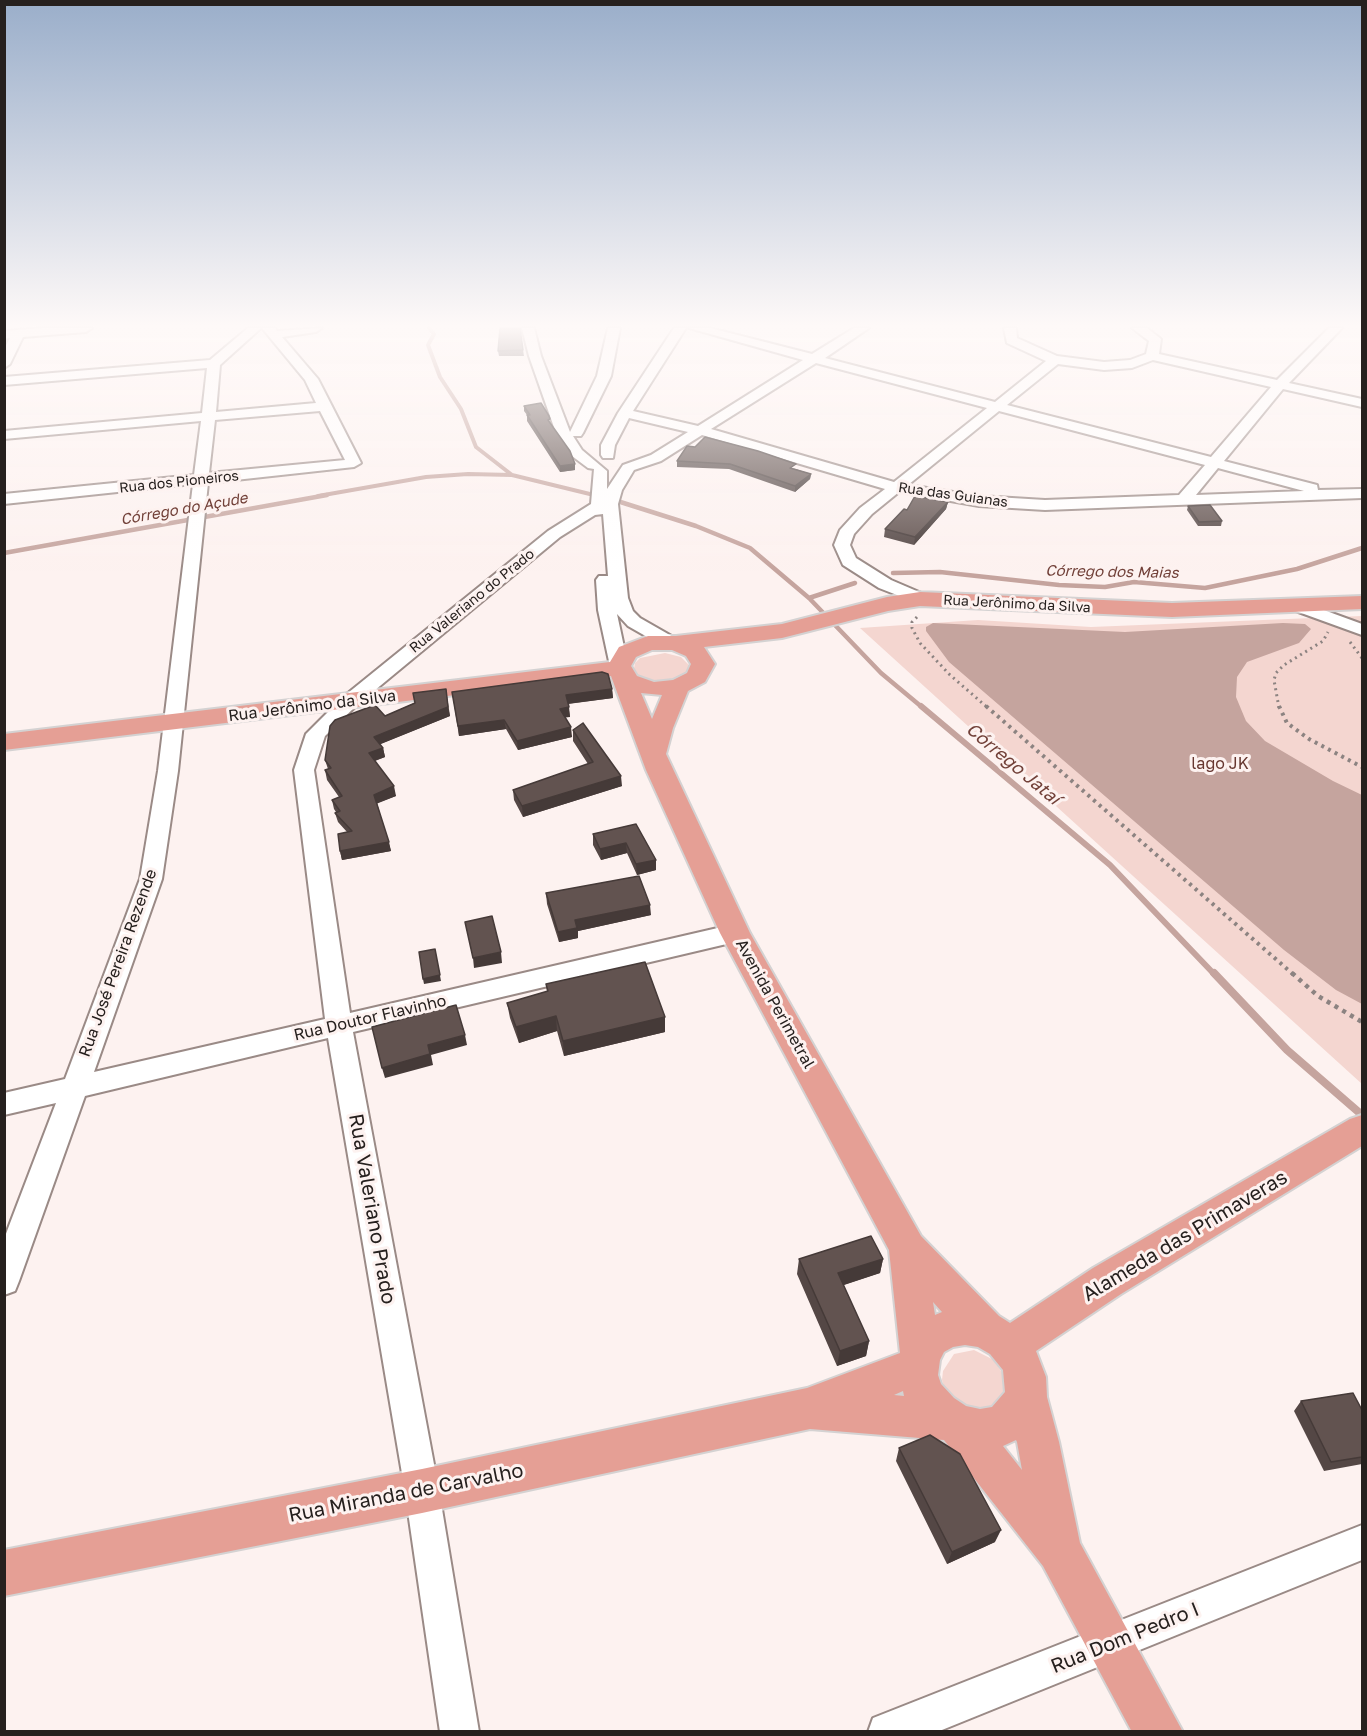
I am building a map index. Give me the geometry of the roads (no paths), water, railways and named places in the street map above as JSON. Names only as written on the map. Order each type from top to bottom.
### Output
[{"type":"main road","name":"Rua Jerônimo da Silva","points":[[4,742],[620,670],[621,658],[636,646],[746,637],[804,627],[877,607],[1126,610],[1299,606],[1362,602]]},
{"type":"main road","points":[[620,670],[629,681],[652,688],[678,687],[697,677],[703,664],[695,651],[672,643]]},
{"type":"main road","name":"Avenida Perimetral","points":[[620,670],[653,754],[735,933],[908,1248],[997,1338]]},
{"type":"main road","points":[[653,754],[660,728],[678,687]]},
{"type":"main road","name":"Alameda das Primaveras","points":[[997,1338],[1107,1281],[1361,1130]]},
{"type":"main road","name":"Avenida Perimetral","points":[[908,1248],[920,1360]]},
{"type":"main road","points":[[1059,1550],[1038,1442],[1026,1397],[1026,1377],[1018,1357],[997,1338],[965,1326],[946,1329],[930,1339],[920,1360],[918,1375],[925,1395],[939,1413],[954,1423],[1059,1550],[1159,1731]]},
{"type":"main road","name":"Rua Miranda de Carvalho","points":[[4,1573],[422,1491],[807,1409],[920,1360]]},
{"type":"main road","points":[[954,1423],[980,1430],[1001,1426],[1016,1414],[1026,1397]]},
{"type":"main road","name":"Rua Miranda de Carvalho","points":[[807,1409],[954,1423]]},
{"type":"street","name":"Rua José Pereira Rezende","points":[[4,1281],[151,879],[168,771],[210,409]]},
{"type":"street","points":[[4,435],[293,409]]},
{"type":"street","name":"Rua dos Pioneiros","points":[[4,499],[354,463],[327,409]]},
{"type":"street","points":[[554,409],[563,433],[577,453],[598,473],[612,472],[629,464],[656,459],[732,409]]},
{"type":"street","points":[[576,433],[588,409]]},
{"type":"street","points":[[608,455],[608,445],[629,409]]},
{"type":"street","points":[[920,607],[849,561],[842,545],[846,533],[866,511],[992,409]]},
{"type":"street","points":[[1008,409],[1335,494]]},
{"type":"street","points":[[1183,500],[1259,409]]},
{"type":"street","points":[[633,433],[646,410]]},
{"type":"street","name":"Rua das Guianas","points":[[626,413],[646,410],[698,430],[896,488],[979,501],[1045,505],[1362,493]]},
{"type":"street","points":[[558,420],[608,455],[629,464]]},
{"type":"street","points":[[602,506],[594,460],[608,455]]},
{"type":"street","points":[[602,506],[611,498],[629,464]]},
{"type":"street","name":"Avenida Perimetral","points":[[602,506],[608,548],[619,598],[625,613],[634,622],[672,643]]},
{"type":"street","name":"Rua Valeriano do Prado","points":[[350,701],[554,534],[602,506]]},
{"type":"street","name":"Avenida Perimetral","points":[[608,548],[607,610],[620,670]]},
{"type":"street","points":[[877,607],[885,584]]},
{"type":"street","points":[[1299,606],[1362,630]]},
{"type":"street","name":"Rua Valeriano Prado","points":[[350,701],[316,734],[304,770],[339,1025],[422,1491],[460,1731]]},
{"type":"street","name":"Rua Doutor Flavinho","points":[[4,1104],[735,933]]},
{"type":"street","name":"Rua Dom Pedro I","points":[[887,1731],[1362,1543]]},
{"type":"waterway","name":"Córrego Jataí","points":[[461,409],[476,447],[512,475]]},
{"type":"waterway","points":[[318,496],[426,477],[468,474],[512,475]]},
{"type":"waterway","points":[[512,475],[598,496],[593,495]]},
{"type":"waterway","name":"Córrego do Açude","points":[[4,553],[327,495]]},
{"type":"waterway","name":"Córrego Jataí","points":[[611,499],[696,526],[750,548],[809,598]]},
{"type":"waterway","name":"Córrego dos Maias","points":[[893,573],[940,572],[1059,585],[1105,587],[1134,582],[1205,588],[1297,569],[1362,548]]},
{"type":"waterway","name":"Córrego dos Maias","points":[[809,598],[855,583]]},
{"type":"waterway","name":"Córrego Jataí","points":[[809,598],[881,673],[923,708]]},
{"type":"waterway","name":"Córrego Jataí","points":[[921,706],[1110,865],[1215,975]]},
{"type":"waterway","name":"Córrego Jataí","points":[[1214,973],[1287,1050],[1362,1115]]},
{"type":"park label","name":"lago JK","points":[[1220,764]]}]
